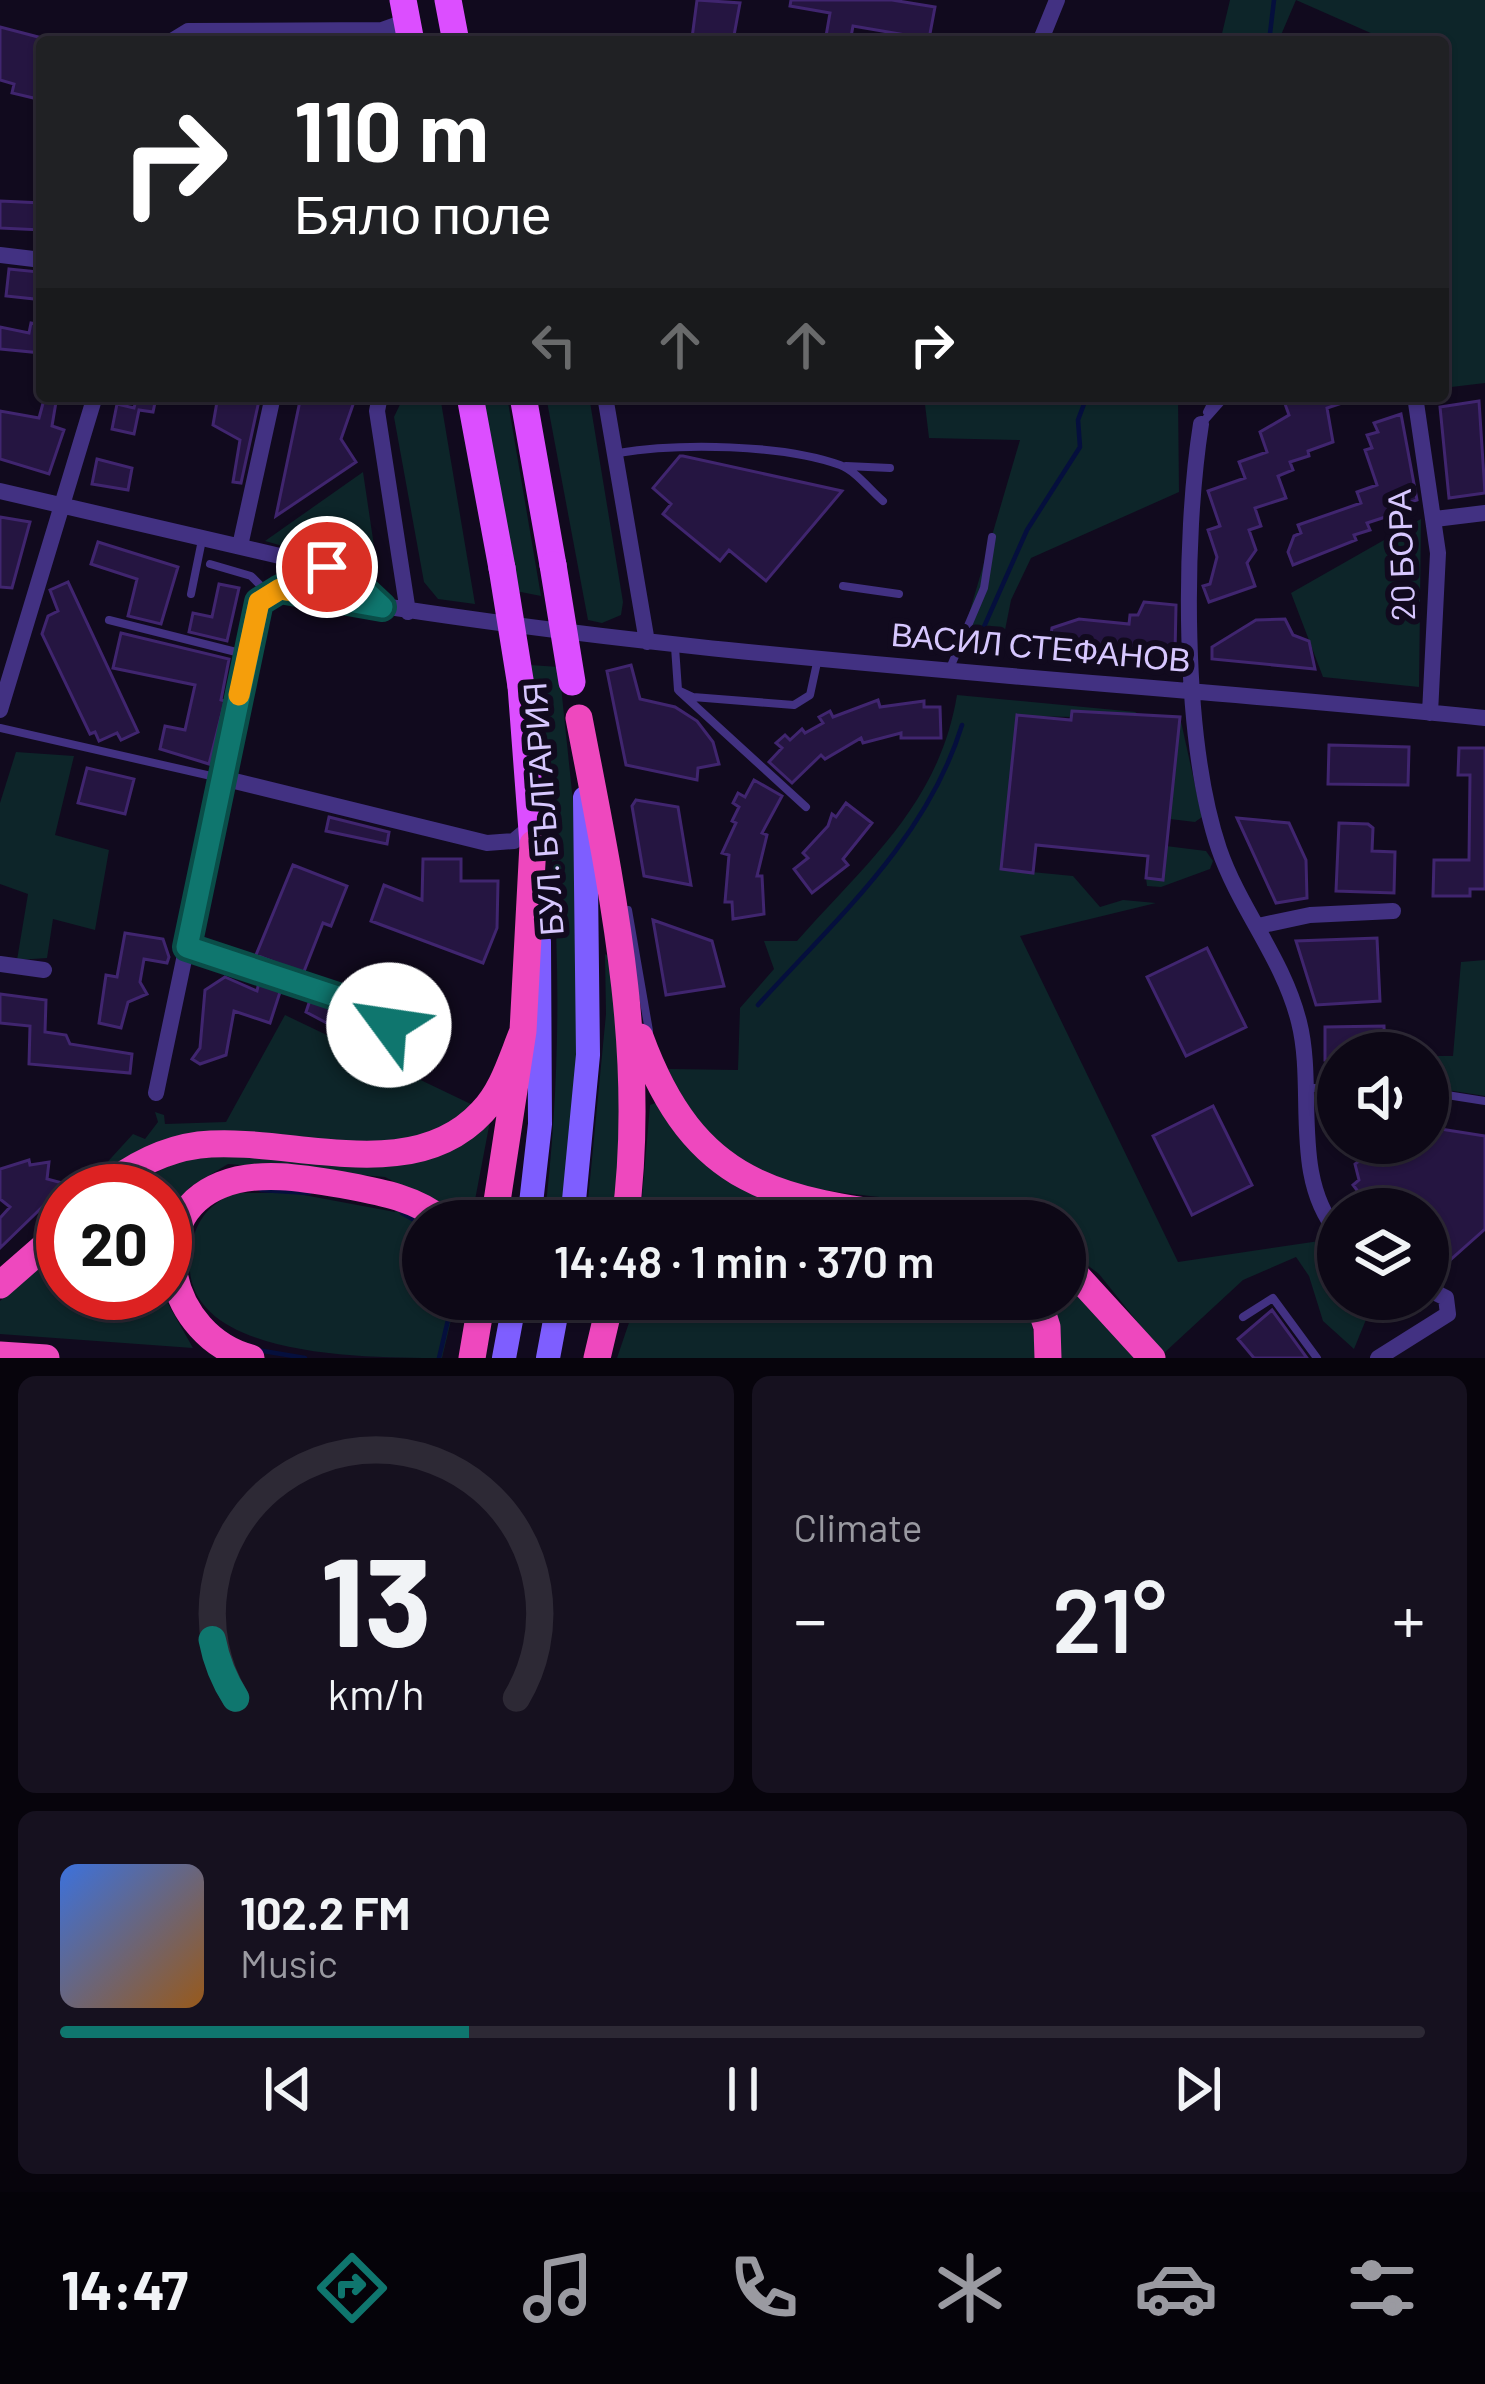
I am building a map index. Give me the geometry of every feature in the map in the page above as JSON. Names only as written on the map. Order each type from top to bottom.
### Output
[{"type":"highway","points":[[576,700],[626,999],[634,1141],[627,1200]]},
{"type":"highway","points":[[497,1200],[523,1031],[532,835]]},
{"type":"highway","points":[[626,999],[657,1080],[684,1126],[755,1185],[808,1200]]},
{"type":"highway","points":[[142,1164],[155,1156],[200,1145],[373,1153],[450,1137],[480,1114],[500,1089],[523,1031]]},
{"type":"highway","points":[[251,1358],[208,1338],[176,1292],[175,1251],[183,1222],[208,1192],[252,1178],[327,1182],[405,1200]]},
{"type":"highway","points":[[0,1286],[36,1254]]},
{"type":"highway","points":[[1086,1286],[1152,1358]]},
{"type":"highway","points":[[1045,1320],[1048,1358]]},
{"type":"highway","points":[[0,1355],[46,1358]]},
{"type":"main road","name":"БУЛ. БЪЛГАРИЯ","points":[[471,402],[521,686],[541,1062],[531,1200]]},
{"type":"main road","name":"БУЛ. БЪЛГАРИЯ","points":[[524,402],[576,700],[587,828],[589,1012],[574,1200]]},
{"type":"main road","points":[[504,1358],[511,1320]]},
{"type":"main road","points":[[548,1358],[555,1320]]},
{"type":"street","points":[[1043,36],[1058,0]]},
{"type":"street","points":[[180,36],[188,31],[323,35],[382,30],[407,21]]},
{"type":"street","points":[[0,255],[36,259]]},
{"type":"street","points":[[0,710],[93,402]]},
{"type":"street","points":[[240,546],[272,402]]},
{"type":"street","points":[[379,402],[408,612]]},
{"type":"street","points":[[606,402],[646,642]]},
{"type":"street","name":"20 БОРА","points":[[1416,402],[1435,519],[1430,713]]},
{"type":"street","points":[[1201,424],[1191,690],[1218,844],[1286,978],[1300,1027],[1317,1192]]},
{"type":"street","points":[[0,491],[327,567],[350,577],[382,607]]},
{"type":"street","points":[[1435,519],[1485,513]]},
{"type":"street","name":"ВАСИЛ СТЕФАНОВ","points":[[267,592],[280,589],[478,624],[675,645],[1485,718]]},
{"type":"street","points":[[156,1093],[259,602],[267,592]]},
{"type":"street","points":[[222,778],[488,843],[532,835]]},
{"type":"street","points":[[1258,926],[1310,915],[1394,910]]},
{"type":"street","points":[[0,964],[44,970]]},
{"type":"street","points":[[1378,1358],[1438,1320]]},
{"type":"lane","points":[[1201,424],[1212,402]]},
{"type":"lane","points":[[1201,424],[1221,402]]},
{"type":"lane","points":[[614,453],[677,443],[890,468]]},
{"type":"lane","points":[[845,466],[883,501]]},
{"type":"lane","points":[[950,670],[984,588],[992,537]]},
{"type":"lane","points":[[191,594],[202,538]]},
{"type":"lane","points":[[210,564],[251,576],[267,592]]},
{"type":"lane","points":[[843,586],[898,594]]},
{"type":"lane","points":[[110,620],[248,655]]},
{"type":"lane","points":[[675,645],[678,690],[806,807]]},
{"type":"lane","points":[[678,690],[693,697],[794,705],[810,695],[818,658]]},
{"type":"lane","points":[[576,700],[592,723],[657,1080]]},
{"type":"lane","points":[[0,728],[222,778]]},
{"type":"lane","points":[[187,947],[386,1013],[389,1025]]},
{"type":"lane","points":[[1305,1088],[1317,1088]]},
{"type":"lane","points":[[1449,1095],[1485,1101]]},
{"type":"lane","points":[[1243,1317],[1273,1298],[1317,1358]]},
{"type":"green space","points":[[1230,0],[1296,0],[1281,36],[1221,36]]},
{"type":"green space","points":[[1296,0],[1485,0],[1485,383],[1449,387],[1449,36],[1377,36]]},
{"type":"green space","points":[[401,402],[441,402],[475,604],[438,599],[424,582],[394,417]]},
{"type":"green space","points":[[484,402],[508,402],[541,596],[516,591]]},
{"type":"green space","points":[[547,402],[590,402],[623,602],[621,615],[602,623],[588,620]]},
{"type":"green space","points":[[925,402],[1178,402],[1179,492],[1031,558],[1011,600],[1001,650],[959,648],[1020,440],[929,438]]},
{"type":"green space","points":[[363,472],[378,573],[265,541]]},
{"type":"green space","points":[[1421,519],[1419,687],[1323,677],[1291,593]]},
{"type":"green space","points":[[530,665],[559,667],[577,840],[579,1064],[565,1200],[546,1200],[556,1082],[557,943]]},
{"type":"green space","points":[[957,695],[1136,712],[1135,718],[1017,716],[1001,869],[1073,876],[1100,907],[1123,900],[1156,903],[1020,936],[1178,1262],[1317,1241],[1317,1302],[1309,1276],[1296,1257],[1243,1280],[1163,1354],[1086,1264],[1086,1200],[908,1200],[792,1184],[747,1168],[721,1148],[684,1098],[668,1069],[738,1070],[740,1008],[774,969],[764,941],[797,941],[874,857],[917,800],[948,734]]},
{"type":"green space","points":[[1180,717],[1202,817],[1195,822],[1170,819]]},
{"type":"green space","points":[[16,752],[74,756],[55,835],[109,850],[95,930],[53,919],[47,958],[17,960],[28,894],[0,884],[0,803]]},
{"type":"green space","points":[[1166,846],[1206,851],[1213,861],[1210,869],[1161,887],[1147,886],[1146,878],[1163,880]]},
{"type":"green space","points":[[605,954],[611,958],[623,1085],[615,1200],[588,1200],[606,1014]]},
{"type":"green space","points":[[1485,960],[1485,1096],[1449,1090],[1461,962]]},
{"type":"green space","points":[[285,1015],[477,1107],[448,1127],[393,1143],[223,1137],[152,1164],[106,1164],[133,1134],[145,1139],[158,1122],[155,1112],[164,1115],[165,1124],[226,1122]]},
{"type":"green space","points":[[658,1102],[670,1124],[804,1200],[642,1200],[650,1105]]},
{"type":"green space","points":[[491,1116],[475,1200],[430,1200],[385,1177],[228,1164],[192,1186],[192,1164],[173,1164],[194,1154],[346,1161]]},
{"type":"green space","points":[[235,1193],[293,1193],[395,1212],[402,1207],[402,1320],[451,1320],[442,1358],[325,1353],[245,1333],[214,1315],[195,1290],[192,1245],[198,1225],[216,1203]]},
{"type":"green space","points":[[36,1271],[36,1320],[177,1320],[193,1348],[0,1334],[0,1301]]},
{"type":"green space","points":[[1086,1299],[1139,1358],[1057,1358],[1052,1320],[1086,1320]]},
{"type":"green space","points":[[630,1320],[1032,1320],[1036,1358],[617,1358]]},
{"type":"green space","points":[[1323,1320],[1366,1320],[1354,1349]]},
{"type":"building","points":[[697,0],[740,3],[734,36],[692,36]]},
{"type":"building","points":[[791,0],[892,0],[935,7],[930,36],[853,26],[851,36],[826,36],[830,13],[790,6]]},
{"type":"building","points":[[0,27],[36,36],[36,99],[12,93],[14,84],[0,80]]},
{"type":"building","points":[[0,201],[36,203],[36,230],[0,228]]},
{"type":"building","points":[[9,269],[36,272],[35,299],[6,296]]},
{"type":"building","points":[[31,323],[36,324],[36,352],[0,349],[0,327],[29,333]]},
{"type":"building","points":[[1479,401],[1485,493],[1449,498],[1440,407]]},
{"type":"building","points":[[43,402],[56,402],[52,426],[64,430],[49,474],[0,459],[0,411],[39,418]]},
{"type":"building","points":[[136,402],[155,402],[153,412],[139,410],[134,434],[112,429],[117,404],[134,408]]},
{"type":"building","points":[[217,402],[259,402],[241,483],[233,482],[240,440],[213,425]]},
{"type":"building","points":[[300,402],[354,402],[341,439],[356,462],[276,516]]},
{"type":"building","points":[[1345,402],[1327,408],[1333,442],[1290,462],[1293,470],[1278,476],[1286,498],[1255,508],[1261,526],[1249,530],[1256,550],[1247,563],[1255,586],[1209,602],[1203,586],[1210,584],[1217,557],[1208,530],[1220,526],[1208,491],[1245,478],[1239,462],[1267,452],[1260,432],[1289,415],[1285,404]]},
{"type":"building","points":[[1401,414],[1417,500],[1405,504],[1407,510],[1367,523],[1370,530],[1354,535],[1356,540],[1293,565],[1288,552],[1294,536],[1301,533],[1298,525],[1361,503],[1357,492],[1377,485],[1365,450],[1372,448],[1367,435],[1378,432],[1374,423]]},
{"type":"building","points":[[680,456],[842,491],[766,581],[729,550],[720,561],[663,514],[671,504],[653,488]]},
{"type":"building","points":[[97,459],[132,468],[128,490],[92,484]]},
{"type":"building","points":[[0,517],[30,522],[12,588],[0,587]]},
{"type":"building","points":[[98,542],[178,567],[161,624],[128,616],[137,579],[91,564]]},
{"type":"building","points":[[68,582],[138,732],[121,740],[117,733],[99,741],[95,732],[90,734],[42,634],[48,616],[58,611],[50,590]]},
{"type":"building","points":[[219,584],[239,588],[227,641],[189,632],[193,613],[212,617]]},
{"type":"building","points":[[1144,602],[1176,605],[1175,653],[1050,642],[1052,628],[1079,619],[1129,624],[1130,615],[1138,615]]},
{"type":"building","points":[[1285,619],[1293,635],[1309,641],[1315,669],[1212,659],[1212,647],[1256,620]]},
{"type":"building","points":[[121,633],[229,659],[221,700],[225,701],[209,764],[160,749],[165,726],[185,730],[195,685],[113,668]]},
{"type":"building","points":[[631,665],[640,699],[675,707],[697,721],[713,742],[719,764],[698,768],[697,780],[626,765],[607,671]]},
{"type":"building","points":[[878,700],[880,707],[924,701],[924,707],[940,707],[941,738],[901,738],[901,733],[863,743],[861,738],[825,759],[821,755],[792,783],[769,762],[782,748],[776,743],[785,735],[790,740],[802,729],[805,733],[823,723],[819,717],[830,711],[833,717]]},
{"type":"building","points":[[1072,711],[1180,717],[1163,880],[1146,878],[1148,856],[1036,845],[1033,873],[1001,869],[1017,715],[1071,720]]},
{"type":"building","points":[[1329,745],[1409,747],[1408,785],[1328,784]]},
{"type":"building","points":[[1459,748],[1485,748],[1485,889],[1470,889],[1470,896],[1433,896],[1434,860],[1469,860],[1470,775],[1458,775]]},
{"type":"building","points":[[87,768],[134,779],[125,814],[78,803]]},
{"type":"building","points":[[754,780],[782,796],[762,833],[767,835],[757,876],[762,876],[764,914],[733,919],[732,902],[725,902],[729,855],[722,853],[736,823],[732,821],[739,807],[733,803],[738,793],[745,797]]},
{"type":"building","points":[[636,800],[678,807],[691,885],[644,876],[632,806]]},
{"type":"building","points":[[846,803],[872,823],[843,859],[848,865],[812,893],[794,869],[808,858],[803,853],[828,826],[832,814],[836,817]]},
{"type":"building","points":[[329,817],[389,832],[387,844],[326,831]]},
{"type":"building","points":[[1237,818],[1289,823],[1306,860],[1307,898],[1276,903]]},
{"type":"building","points":[[1339,823],[1368,824],[1373,828],[1372,851],[1395,852],[1394,893],[1336,891]]},
{"type":"building","points":[[423,859],[461,859],[461,881],[498,881],[497,928],[483,963],[371,921],[384,885],[422,900]]},
{"type":"building","points":[[293,865],[347,886],[331,926],[323,923],[303,974],[256,955]]},
{"type":"building","points":[[653,920],[712,941],[724,986],[666,995]]},
{"type":"building","points":[[125,933],[163,939],[169,957],[167,963],[144,959],[140,982],[147,994],[128,1002],[121,1028],[99,1023],[106,975],[117,977]]},
{"type":"building","points":[[1377,938],[1380,1001],[1316,1005],[1296,941]]},
{"type":"building","points":[[1207,948],[1246,1027],[1186,1056],[1147,977]]},
{"type":"building","points":[[225,977],[257,991],[259,982],[281,989],[270,1023],[234,1011],[226,1055],[200,1064],[192,1059],[200,1048],[205,990]]},
{"type":"building","points":[[0,994],[46,1000],[45,1032],[66,1035],[70,1044],[132,1054],[130,1073],[29,1064],[30,1026],[0,1023]]},
{"type":"building","points":[[311,997],[377,1019],[338,1029],[306,1012]]},
{"type":"building","points":[[1384,1026],[1384,1032],[1325,1032],[1325,1027]]},
{"type":"building","points":[[1213,1106],[1252,1185],[1192,1215],[1153,1136]]},
{"type":"building","points":[[1449,1130],[1485,1136],[1485,1229],[1449,1261],[1449,1188],[1355,1188],[1359,1180],[1355,1164],[1449,1164]]},
{"type":"building","points":[[29,1160],[30,1165],[36,1164],[36,1213],[0,1248],[0,1218],[10,1207],[0,1199],[0,1169]]},
{"type":"building","points":[[1272,1310],[1307,1358],[1254,1358],[1238,1339]]},
{"type":"waterway","points":[[1270,36],[1274,0]]},
{"type":"waterway","points":[[975,647],[1027,530],[1080,447],[1078,420],[1085,402]]},
{"type":"waterway","points":[[758,1005],[903,841],[946,766],[962,725]]},
{"type":"waterway","points":[[261,1190],[309,1193]]},
{"type":"waterway","points":[[439,1358],[448,1320]]},
{"type":"waterway","points":[[257,1350],[305,1358]]},
{"type":"slow traffic","points":[[239,695],[259,602],[267,592],[280,589],[314,595]]},
{"type":"route","points":[[327,567],[350,577],[382,607],[280,589],[267,592],[259,602],[187,947],[285,983],[306,982],[386,1013],[389,1025]]}]
